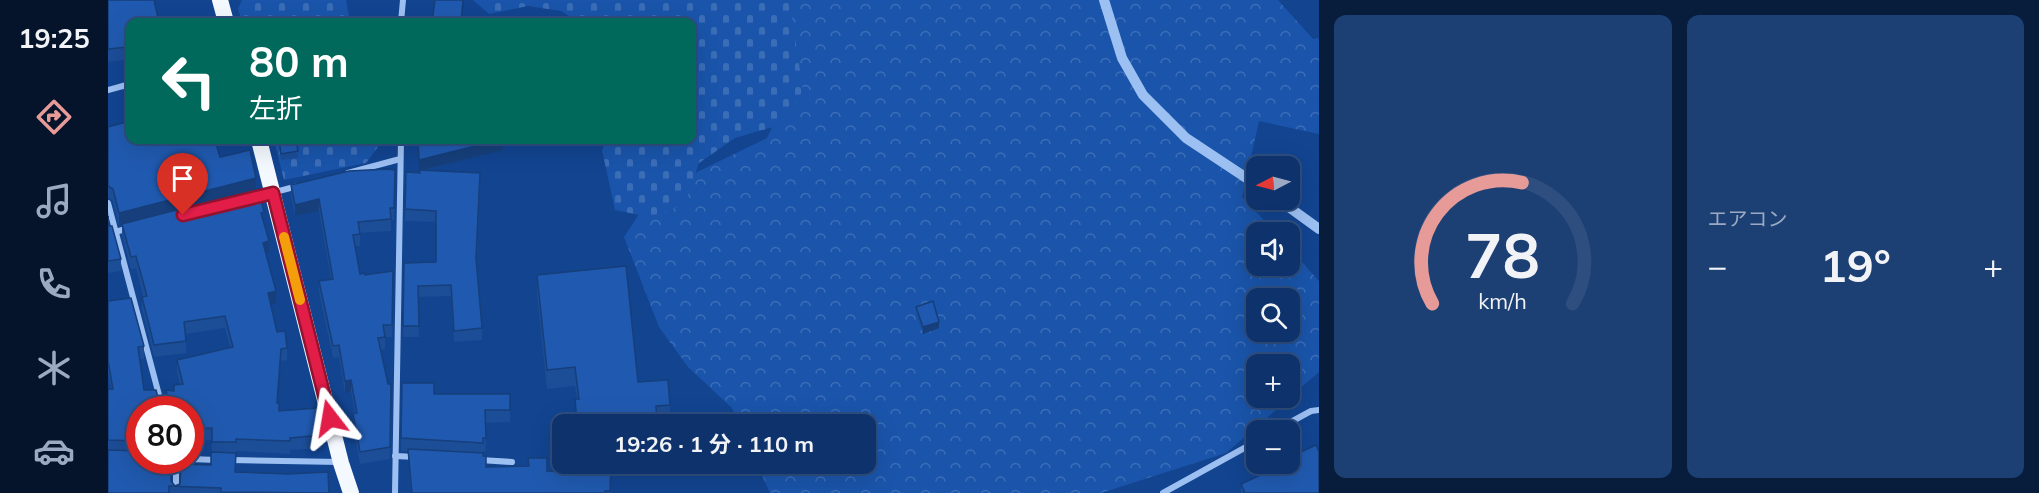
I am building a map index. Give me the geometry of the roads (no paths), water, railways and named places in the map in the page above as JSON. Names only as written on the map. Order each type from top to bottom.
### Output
[{"type":"highway","points":[[220,0],[225,18]]},
{"type":"highway","points":[[260,144],[341,462],[351,493]]},
{"type":"street","points":[[401,18],[403,0]]},
{"type":"street","points":[[1104,0],[1122,58],[1143,95],[1186,138],[1246,178]]},
{"type":"street","points":[[108,90],[126,85]]},
{"type":"street","points":[[394,493],[401,144]]},
{"type":"street","points":[[342,174],[400,159]]},
{"type":"street","points":[[239,201],[308,184]]},
{"type":"street","points":[[108,203],[159,396]]},
{"type":"street","points":[[1293,210],[1319,229]]},
{"type":"street","points":[[108,234],[138,226]]},
{"type":"street","points":[[1294,420],[1311,411],[1319,410]]},
{"type":"street","points":[[1163,493],[1246,447]]},
{"type":"street","points":[[395,456],[419,457]]},
{"type":"street","points":[[204,459],[341,462]]},
{"type":"street","points":[[477,460],[512,462]]},
{"type":"street","points":[[176,474],[176,493]]}]
